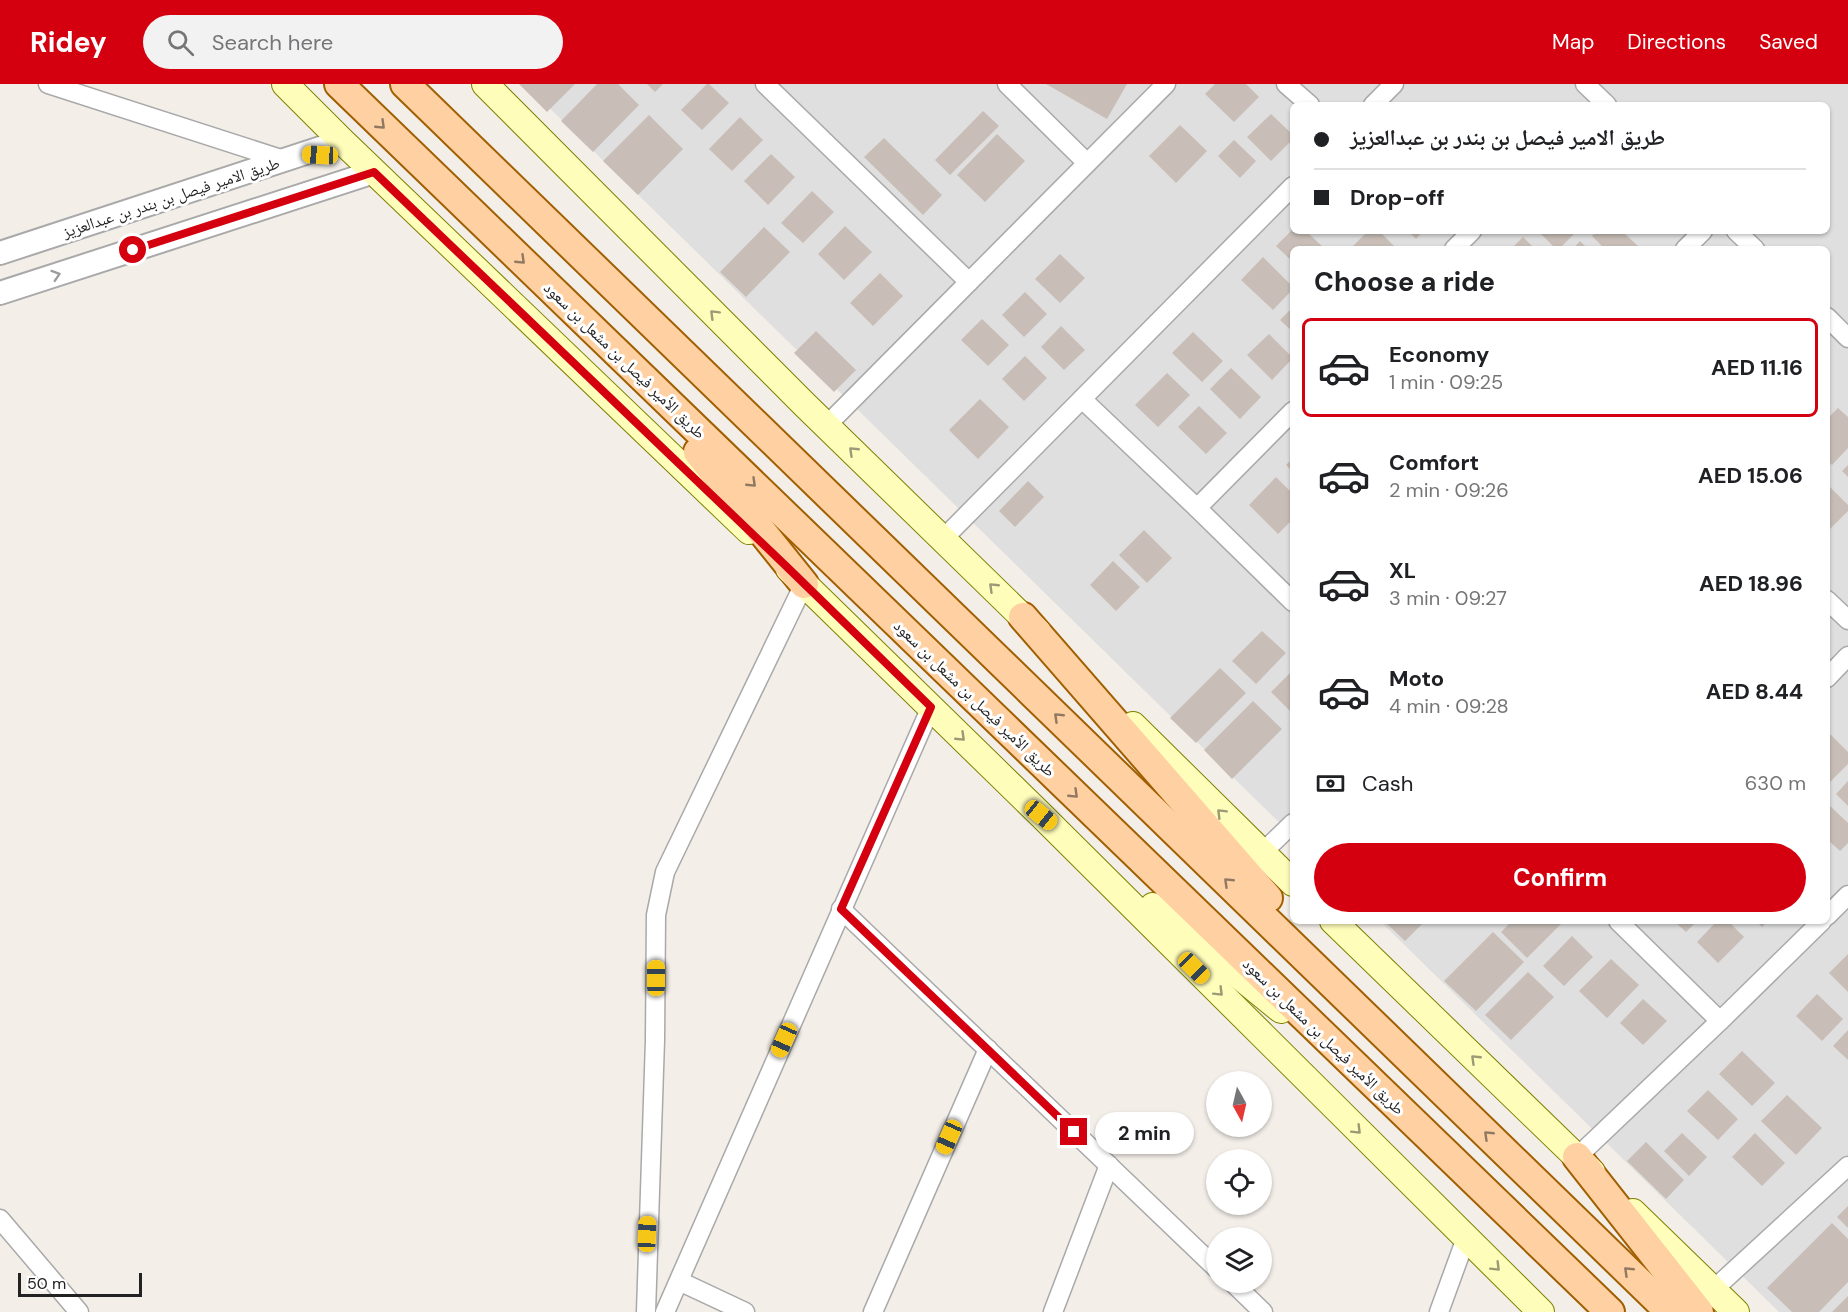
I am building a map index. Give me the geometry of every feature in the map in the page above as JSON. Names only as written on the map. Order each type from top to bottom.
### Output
[{"type":"main road","points":[[285,84],[931,707],[1541,1312]]},
{"type":"main road","name":"طريق الأمير فيصل بن مشعل بن سعود","points":[[339,84],[1610,1312]]},
{"type":"main road","points":[[405,84],[1670,1312]]},
{"type":"main road","points":[[484,84],[826,426],[1290,880]]},
{"type":"main road","points":[[626,361],[804,584]]},
{"type":"main road","points":[[1023,617],[1395,1045]]},
{"type":"main road","points":[[1041,815],[1381,1090]]},
{"type":"main road","points":[[1336,924],[1577,1157],[1706,1301],[1736,1312]]},
{"type":"street","points":[[48,84],[293,157],[320,155],[328,158],[330,164],[327,175],[288,199]]},
{"type":"street","points":[[765,84],[969,282]]},
{"type":"street","points":[[1007,84],[1087,163]]},
{"type":"street","points":[[826,426],[1166,84]]},
{"type":"street","points":[[1286,84],[1307,102]]},
{"type":"street","points":[[1376,102],[1394,84]]},
{"type":"street","points":[[1585,84],[1601,102]]},
{"type":"street","name":"طريق الامير فيصل بن بندر بن عبدالعزيز","points":[[0,253],[342,141]]},
{"type":"street","points":[[0,293],[374,172]]},
{"type":"street","points":[[942,540],[1290,189]]},
{"type":"street","points":[[1457,246],[1469,234]]},
{"type":"street","points":[[1688,246],[1700,234]]},
{"type":"street","points":[[1739,234],[1752,246]]},
{"type":"street","points":[[1830,320],[1848,338]]},
{"type":"street","points":[[1082,399],[1290,599]]},
{"type":"street","points":[[1197,508],[1290,414]]},
{"type":"street","points":[[646,1312],[655,1040],[656,915],[665,872],[804,584]]},
{"type":"street","points":[[1830,603],[1848,620]]},
{"type":"street","points":[[1830,675],[1848,656]]},
{"type":"street","points":[[665,1312],[931,707]]},
{"type":"street","points":[[1262,853],[1290,826]]},
{"type":"street","points":[[1830,913],[1848,895]]},
{"type":"street","points":[[841,909],[1206,1258]]},
{"type":"street","points":[[1621,924],[1720,1021]]},
{"type":"street","points":[[1577,1157],[1819,924]]},
{"type":"street","points":[[873,1312],[988,1049]]},
{"type":"street","points":[[1053,1312],[1109,1165]]},
{"type":"street","points":[[1706,1301],[1848,1166]]},
{"type":"street","points":[[0,1219],[79,1312]]},
{"type":"street","points":[[1439,1312],[1466,1238]]},
{"type":"street","points":[[679,1281],[745,1312]]},
{"type":"street","points":[[1239,1293],[1247,1306],[1263,1312]]},
{"type":"shaded area","points":[[525,84],[1848,84],[1848,1312],[1779,1312],[1383,924],[1830,924],[1830,246],[1290,246],[1290,833]]},
{"type":"building","points":[[519,84],[575,84],[547,112]]},
{"type":"building","points":[[597,84],[618,84],[639,105],[593,152],[561,121]]},
{"type":"building","points":[[647,84],[663,84],[655,92]]},
{"type":"building","points":[[707,84],[729,103],[702,130],[681,110]]},
{"type":"building","points":[[1046,84],[1127,84],[1107,119]]},
{"type":"building","points":[[1215,84],[1246,84],[1259,97],[1234,122],[1205,94]]},
{"type":"building","points":[[983,111],[999,126],[950,175],[935,160]]},
{"type":"building","points":[[1271,114],[1290,132],[1290,142],[1271,161],[1247,137]]},
{"type":"building","points":[[649,115],[683,149],[638,195],[603,161]]},
{"type":"building","points":[[740,117],[763,140],[732,171],[709,149]]},
{"type":"building","points":[[1180,125],[1207,151],[1176,183],[1149,156]]},
{"type":"building","points":[[997,134],[1025,161],[985,202],[957,175]]},
{"type":"building","points":[[884,138],[942,195],[923,215],[864,157]]},
{"type":"building","points":[[1234,140],[1256,161],[1240,178],[1218,156]]},
{"type":"building","points":[[771,154],[795,177],[768,205],[744,181]]},
{"type":"building","points":[[812,191],[834,212],[803,243],[781,223]]},
{"type":"building","points":[[845,226],[872,252],[844,280],[818,254]]},
{"type":"building","points":[[764,227],[790,252],[746,297],[720,272]]},
{"type":"building","points":[[1290,232],[1290,234],[1309,234],[1322,246],[1290,246],[1290,259],[1276,246]]},
{"type":"building","points":[[1365,234],[1382,234],[1394,246],[1353,246]]},
{"type":"building","points":[[1411,234],[1420,234],[1416,239]]},
{"type":"building","points":[[1541,234],[1574,234],[1562,246],[1553,246]]},
{"type":"building","points":[[1594,234],[1625,234],[1638,246],[1602,246],[1592,236]]},
{"type":"building","points":[[1523,237],[1532,246],[1514,246]]},
{"type":"building","points":[[1580,241],[1585,246],[1576,246]]},
{"type":"building","points":[[1060,254],[1085,278],[1060,303],[1035,279]]},
{"type":"building","points":[[1263,257],[1290,284],[1290,292],[1273,310],[1241,280]]},
{"type":"building","points":[[880,273],[903,296],[873,326],[850,303]]},
{"type":"building","points":[[1025,292],[1047,314],[1024,337],[1002,315]]},
{"type":"building","points":[[1290,310],[1290,329],[1280,320]]},
{"type":"building","points":[[982,319],[1009,345],[988,366],[961,340]]},
{"type":"building","points":[[1061,326],[1085,350],[1064,370],[1041,347]]},
{"type":"building","points":[[816,331],[856,370],[834,392],[794,353]]},
{"type":"building","points":[[1193,332],[1223,361],[1202,382],[1172,353]]},
{"type":"building","points":[[1269,334],[1290,355],[1290,361],[1272,380],[1247,355]]},
{"type":"building","points":[[1025,356],[1047,378],[1024,401],[1002,379]]},
{"type":"building","points":[[1231,368],[1261,397],[1240,419],[1210,389]]},
{"type":"building","points":[[1167,373],[1190,395],[1158,427],[1135,405]]},
{"type":"building","points":[[980,399],[1009,427],[978,459],[949,430]]},
{"type":"building","points":[[1199,406],[1227,433],[1206,454],[1178,427]]},
{"type":"building","points":[[1838,408],[1848,417],[1848,448],[1832,465],[1830,463],[1830,416]]},
{"type":"building","points":[[1848,465],[1848,477],[1842,471]]},
{"type":"building","points":[[1276,477],[1290,491],[1290,522],[1278,534],[1249,505]]},
{"type":"building","points":[[1028,481],[1044,497],[1015,527],[999,511]]},
{"type":"building","points":[[1830,487],[1848,505],[1848,511],[1830,529]]},
{"type":"building","points":[[1144,530],[1172,558],[1147,583],[1119,555]]},
{"type":"building","points":[[1113,561],[1140,587],[1116,611],[1090,585]]},
{"type":"building","points":[[1262,631],[1286,653],[1256,684],[1232,661]]},
{"type":"building","points":[[1220,668],[1246,693],[1196,743],[1170,718]]},
{"type":"building","points":[[1290,673],[1290,711],[1271,692]]},
{"type":"building","points":[[1253,701],[1282,729],[1232,779],[1204,750]]},
{"type":"building","points":[[1830,734],[1848,752],[1848,764],[1830,782]]},
{"type":"building","points":[[1848,781],[1848,806],[1836,794]]},
{"type":"building","points":[[1830,806],[1848,823],[1848,843],[1840,851],[1830,842]]},
{"type":"building","points":[[1387,924],[1422,924],[1405,941]]},
{"type":"building","points":[[1509,924],[1561,924],[1527,958],[1501,932]]},
{"type":"building","points":[[1677,924],[1694,924],[1686,932]]},
{"type":"building","points":[[1714,924],[1731,924],[1744,937],[1718,963],[1697,942]]},
{"type":"building","points":[[1493,932],[1524,962],[1476,1011],[1444,981]]},
{"type":"building","points":[[1572,936],[1593,957],[1564,986],[1543,966]]},
{"type":"building","points":[[1848,954],[1848,992],[1829,973]]},
{"type":"building","points":[[1611,959],[1639,985],[1607,1018],[1579,991]]},
{"type":"building","points":[[1528,972],[1554,997],[1511,1040],[1485,1015]]},
{"type":"building","points":[[1817,994],[1843,1019],[1822,1041],[1796,1016]]},
{"type":"building","points":[[1643,999],[1667,1021],[1643,1045],[1620,1023]]},
{"type":"building","points":[[1848,1030],[1848,1060],[1833,1046]]},
{"type":"building","points":[[1742,1051],[1775,1083],[1752,1106],[1719,1074]]},
{"type":"building","points":[[1708,1090],[1738,1119],[1718,1140],[1687,1111]]},
{"type":"building","points":[[1787,1095],[1822,1128],[1796,1155],[1761,1121]]},
{"type":"building","points":[[1682,1133],[1707,1157],[1689,1176],[1664,1151]]},
{"type":"building","points":[[1755,1133],[1785,1163],[1762,1186],[1732,1157]]},
{"type":"building","points":[[1646,1142],[1684,1180],[1666,1199],[1627,1161]]},
{"type":"building","points":[[1848,1206],[1848,1228],[1837,1217]]},
{"type":"building","points":[[1832,1223],[1848,1239],[1848,1282],[1819,1312],[1792,1312],[1767,1288]]},
{"type":"building","points":[[1848,1296],[1848,1312],[1832,1312]]},
{"type":"route","points":[[133,250],[374,172],[931,707],[841,909],[1074,1132]]}]
